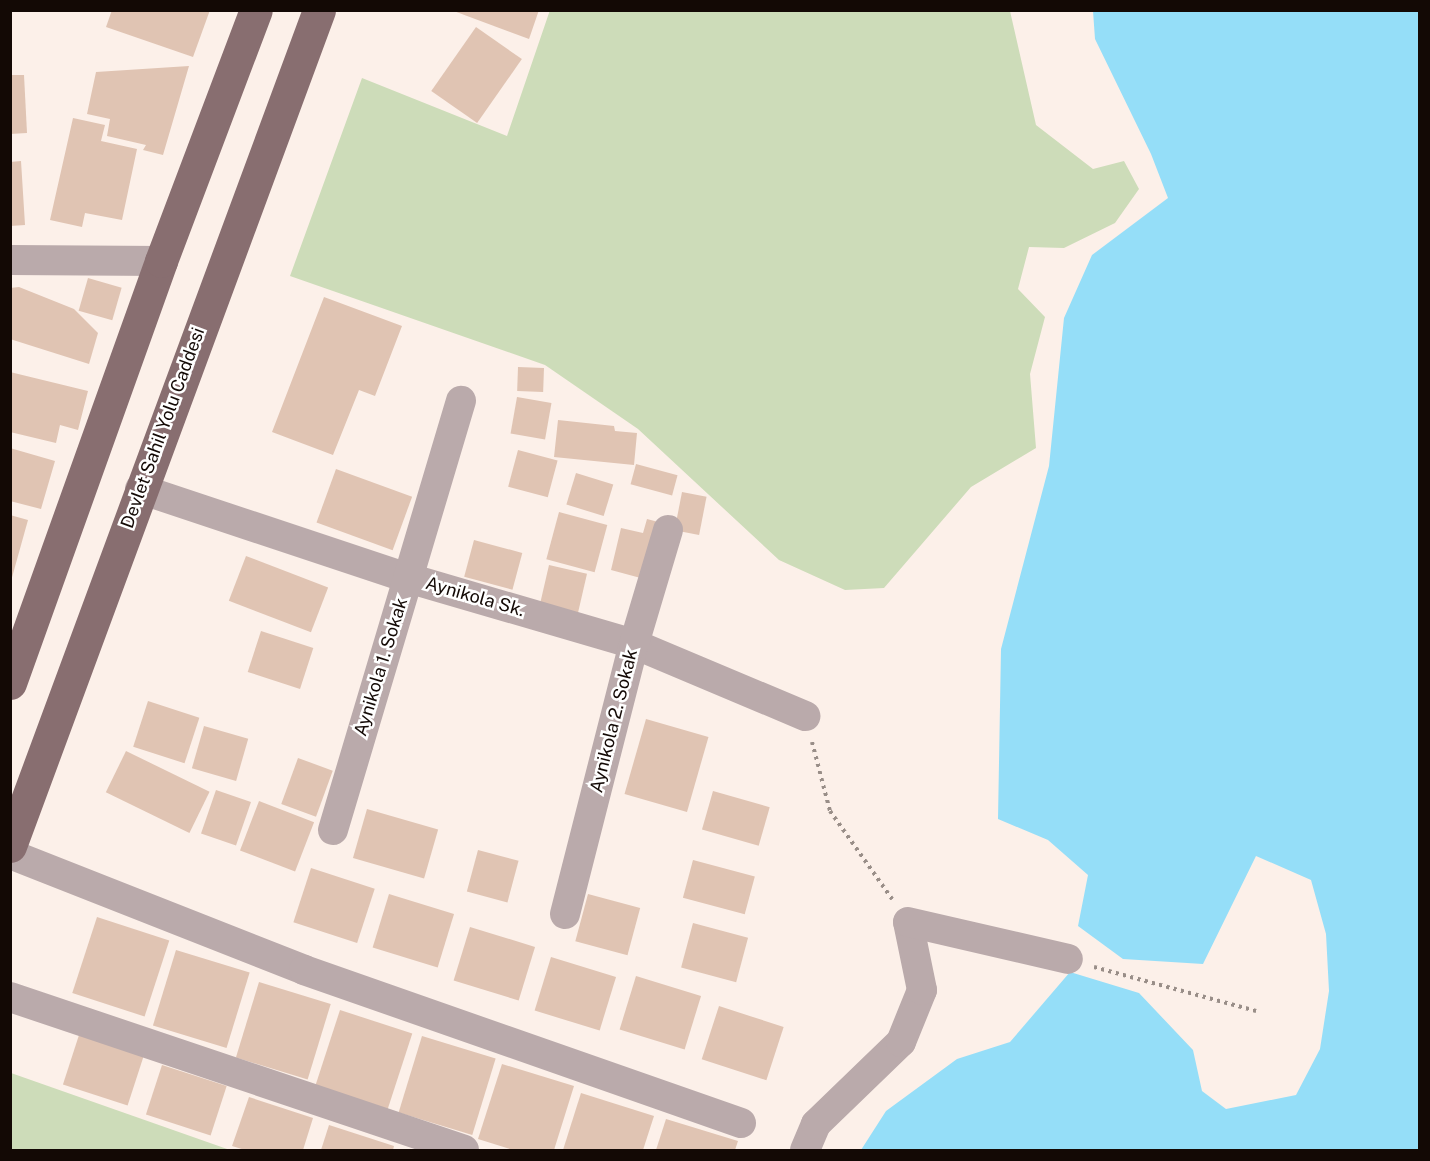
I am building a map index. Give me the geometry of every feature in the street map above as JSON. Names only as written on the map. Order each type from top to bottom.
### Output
[{"type":"main road","points":[[10,682],[161,261],[256,10]]},
{"type":"main road","name":"Devlet Sahil Yolu Caddesi","points":[[10,846],[318,10]]},
{"type":"street","points":[[10,260],[161,261]]},
{"type":"street","name":"Aynikola 1. Sokak","points":[[333,830],[461,401]]},
{"type":"street","name":"Aynikola Sk.","points":[[140,489],[408,578],[634,644],[806,716]]},
{"type":"street","name":"Aynikola 2. Sokak","points":[[566,914],[634,644],[668,530]]},
{"type":"street","points":[[10,854],[304,970],[741,1123]]},
{"type":"street","points":[[804,1150],[816,1124],[901,1042],[922,990],[908,922],[1068,959]]},
{"type":"street","points":[[10,997],[464,1150]]},
{"type":"path","points":[[806,716],[830,811],[908,922]]},
{"type":"path","points":[[1068,959],[1256,1011]]},
{"type":"green space","points":[[550,10],[1010,11],[1036,125],[1093,169],[1124,161],[1139,189],[1115,223],[1064,248],[1029,247],[1018,289],[1045,317],[1030,374],[1036,448],[971,487],[884,588],[845,590],[779,560],[638,429],[545,365],[290,276],[362,78],[507,136]]},
{"type":"green space","points":[[11,1073],[230,1150],[11,1150]]},
{"type":"water","points":[[1093,11],[1419,11],[1419,1150],[861,1150],[886,1111],[957,1059],[1010,1042],[1070,972],[1139,993],[1193,1050],[1202,1091],[1226,1109],[1296,1095],[1320,1049],[1329,991],[1326,934],[1311,880],[1256,856],[1203,964],[1123,959],[1078,926],[1088,875],[1048,840],[998,819],[1001,649],[1049,466],[1064,318],[1092,255],[1168,198],[1151,154],[1095,39]]},
{"type":"building","points":[[112,10],[210,10],[193,57],[106,27]]},
{"type":"building","points":[[451,10],[539,10],[529,39]]},
{"type":"building","points":[[476,27],[522,59],[477,123],[431,91]]},
{"type":"building","points":[[189,66],[163,155],[143,150],[146,145],[107,136],[110,119],[87,114],[96,72]]},
{"type":"building","points":[[10,75],[24,75],[27,133],[10,134]]},
{"type":"building","points":[[73,118],[105,125],[101,141],[137,149],[122,220],[85,213],[82,227],[50,220]]},
{"type":"building","points":[[21,161],[25,225],[10,226],[10,162]]},
{"type":"building","points":[[88,278],[122,288],[112,320],[79,311]]},
{"type":"building","points":[[19,287],[74,309],[98,333],[89,364],[10,339],[10,288]]},
{"type":"building","points":[[324,297],[402,326],[375,396],[359,390],[333,455],[272,432]]},
{"type":"building","points":[[518,367],[544,368],[543,392],[517,391]]},
{"type":"building","points":[[10,372],[88,391],[78,430],[60,425],[56,443],[10,432]]},
{"type":"building","points":[[517,397],[551,403],[545,440],[511,433]]},
{"type":"building","points":[[558,420],[614,426],[615,431],[637,433],[634,465],[554,457]]},
{"type":"building","points":[[10,448],[55,461],[41,509],[10,501]]},
{"type":"building","points":[[518,450],[558,461],[548,497],[508,487]]},
{"type":"building","points":[[636,464],[678,475],[672,495],[631,484]]},
{"type":"building","points":[[336,469],[412,497],[393,550],[317,523]]},
{"type":"building","points":[[576,473],[613,484],[604,516],[566,505]]},
{"type":"building","points":[[682,492],[707,497],[699,535],[675,530]]},
{"type":"building","points":[[559,512],[607,525],[595,572],[546,559]]},
{"type":"building","points":[[10,515],[28,520],[11,581],[10,581]]},
{"type":"building","points":[[647,519],[662,523],[648,580],[611,570],[621,528],[643,533]]},
{"type":"building","points":[[474,540],[522,553],[512,590],[464,577]]},
{"type":"building","points":[[246,556],[328,588],[311,632],[229,601]]},
{"type":"building","points":[[549,565],[587,574],[577,616],[539,607]]},
{"type":"building","points":[[261,631],[313,648],[300,689],[248,672]]},
{"type":"building","points":[[148,701],[199,718],[185,763],[133,747]]},
{"type":"building","points":[[646,719],[708,737],[687,812],[625,794]]},
{"type":"building","points":[[204,726],[248,739],[236,781],[192,768]]},
{"type":"building","points":[[126,751],[210,792],[189,833],[106,792]]},
{"type":"building","points":[[298,758],[333,771],[316,817],[281,804]]},
{"type":"building","points":[[216,790],[251,802],[236,846],[201,833]]},
{"type":"building","points":[[713,791],[770,807],[759,846],[702,829]]},
{"type":"building","points":[[259,801],[314,822],[295,872],[240,850]]},
{"type":"building","points":[[367,809],[438,829],[424,878],[353,858]]},
{"type":"building","points":[[478,850],[519,861],[507,902],[467,892]]},
{"type":"building","points":[[693,860],[755,877],[745,914],[683,898]]},
{"type":"building","points":[[311,868],[375,889],[357,943],[293,922]]},
{"type":"building","points":[[389,894],[454,914],[438,967],[373,948]]},
{"type":"building","points":[[588,894],[640,908],[627,955],[575,941]]},
{"type":"building","points":[[97,917],[169,940],[145,1017],[72,993]]},
{"type":"building","points":[[693,923],[748,938],[736,982],[681,967]]},
{"type":"building","points":[[470,927],[535,947],[519,1000],[454,981]]},
{"type":"building","points":[[176,950],[250,973],[227,1048],[153,1026]]},
{"type":"building","points":[[551,957],[616,977],[600,1030],[535,1011]]},
{"type":"building","points":[[636,976],[701,996],[685,1049],[620,1030]]},
{"type":"building","points":[[259,982],[331,1004],[308,1079],[236,1058]]},
{"type":"building","points":[[719,1006],[784,1027],[766,1080],[702,1059]]},
{"type":"building","points":[[340,1010],[412,1033],[388,1110],[315,1086]]},
{"type":"building","points":[[79,1035],[144,1056],[128,1105],[63,1084]]},
{"type":"building","points":[[422,1036],[496,1059],[472,1135],[399,1113]]},
{"type":"building","points":[[502,1064],[574,1086],[554,1150],[513,1150],[478,1139]]},
{"type":"building","points":[[162,1065],[227,1086],[211,1135],[146,1114]]},
{"type":"building","points":[[581,1093],[654,1116],[643,1150],[563,1150]]},
{"type":"building","points":[[249,1097],[313,1118],[303,1150],[245,1150],[232,1146]]},
{"type":"building","points":[[666,1119],[738,1141],[735,1150],[656,1150]]},
{"type":"building","points":[[329,1125],[394,1146],[393,1150],[321,1150]]}]
